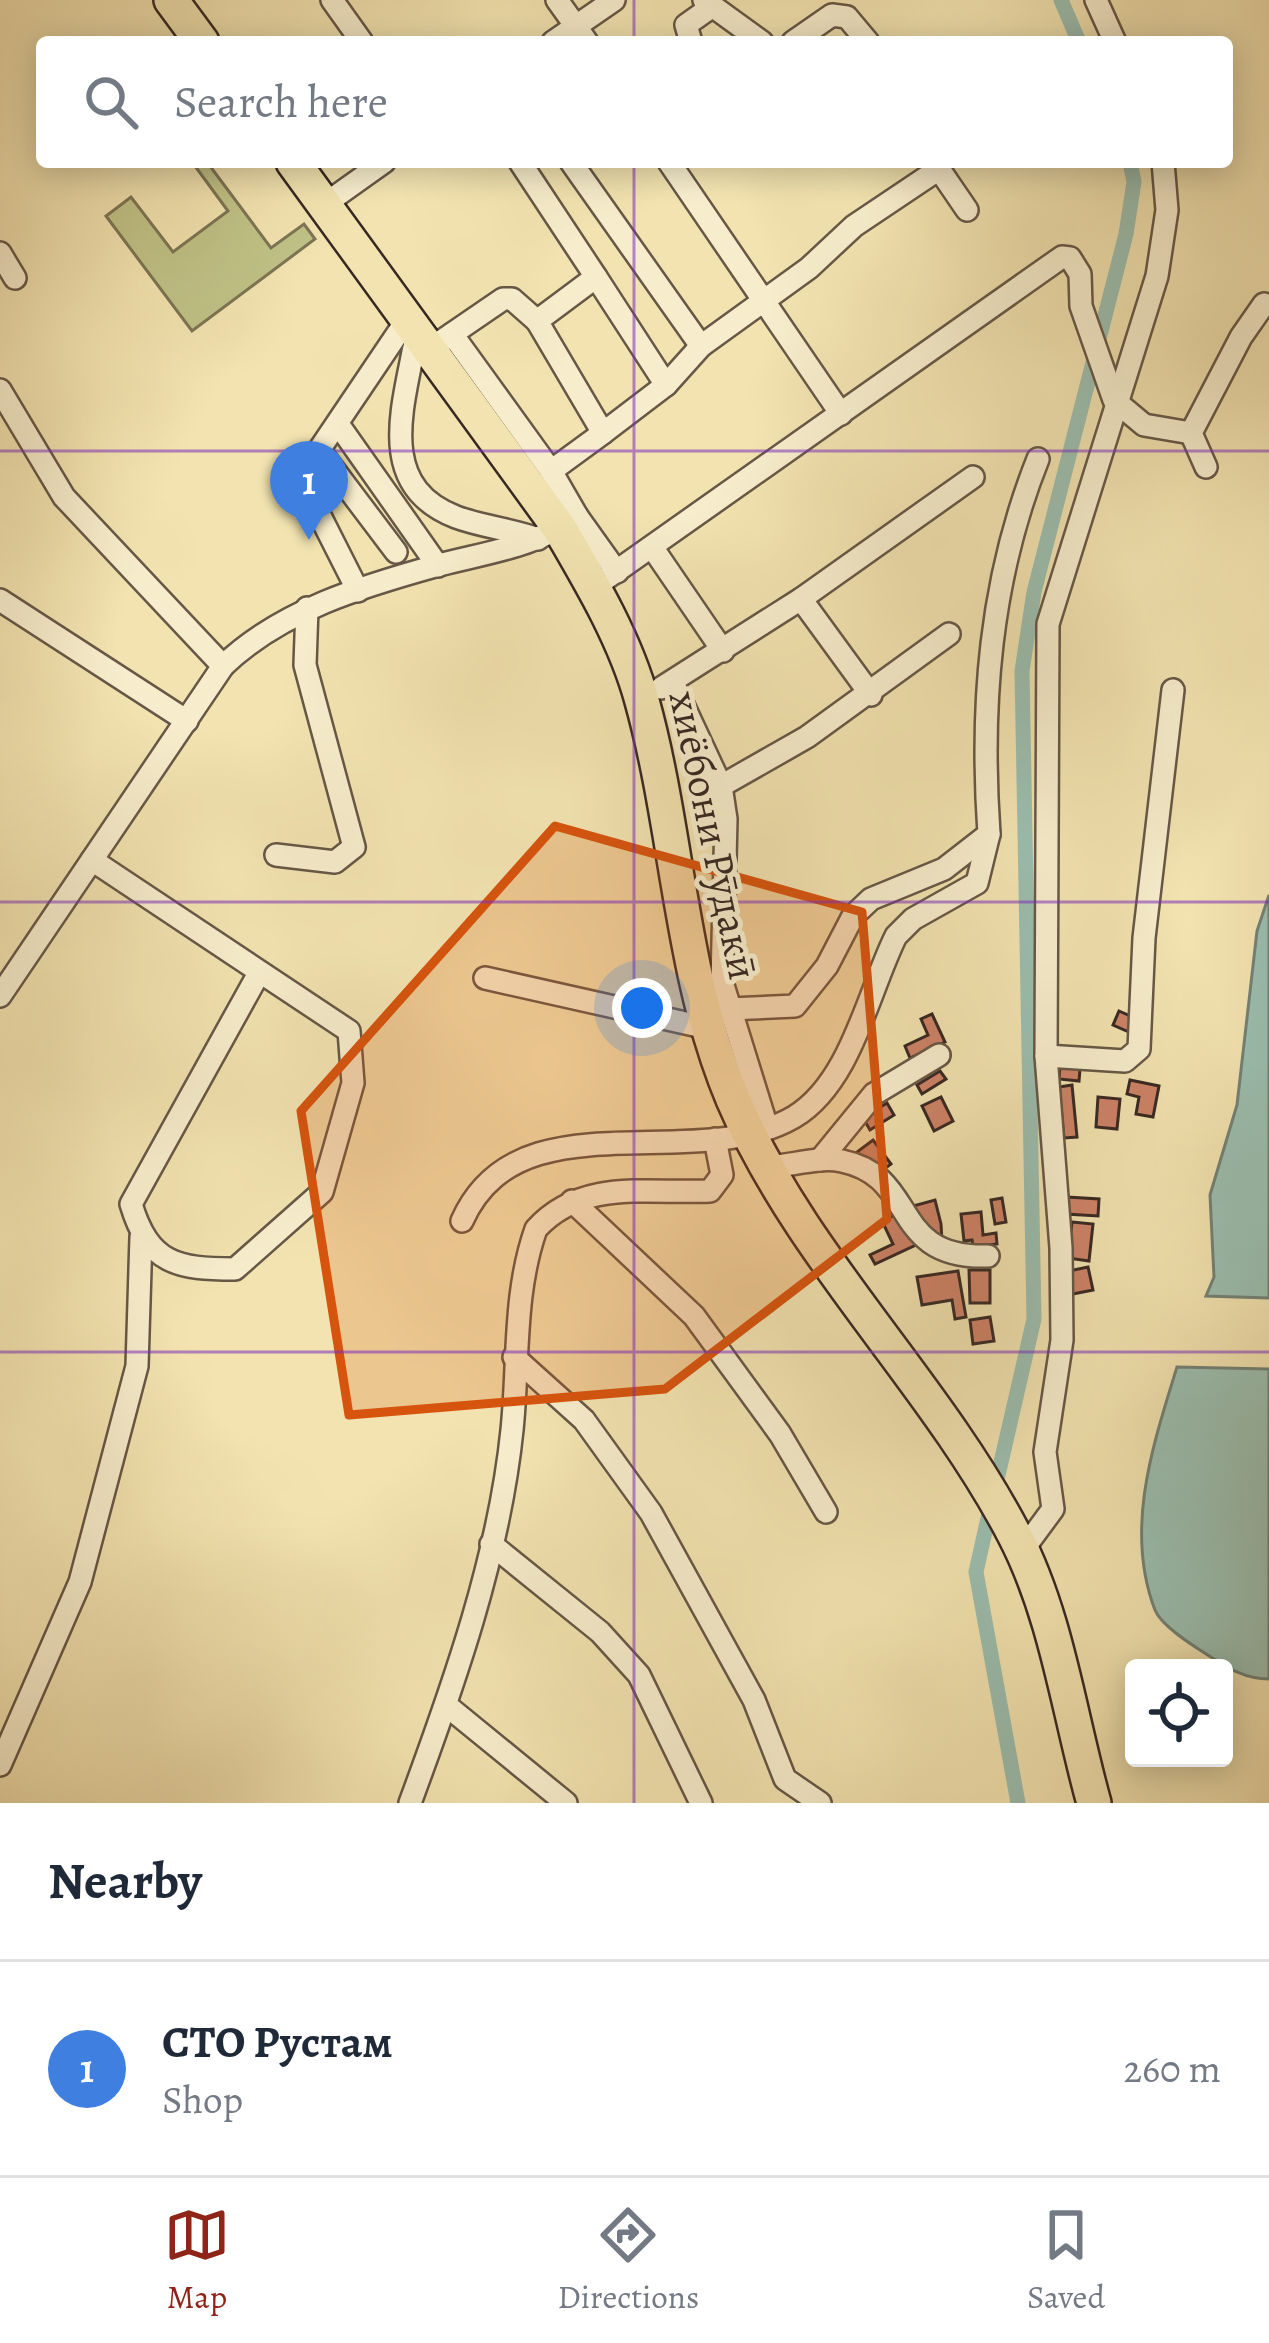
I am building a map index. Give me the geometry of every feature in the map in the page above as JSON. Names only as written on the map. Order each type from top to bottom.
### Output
[{"type":"highway","points":[[171,0],[198,36]]},
{"type":"highway","name":"хиёбони Рӯдакӣ","points":[[298,168],[425,335],[558,528],[605,579],[642,698],[715,1016],[768,1167],[982,1480],[1017,1540],[1046,1615],[1094,1803]]},
{"type":"street","points":[[332,0],[358,36]]},
{"type":"street","points":[[557,0],[581,33],[614,0]]},
{"type":"street","points":[[1096,0],[1111,36]]},
{"type":"street","points":[[689,36],[686,26],[707,4],[753,36]]},
{"type":"street","points":[[802,36],[832,15],[847,17],[863,36]]},
{"type":"street","points":[[326,204],[376,168]]},
{"type":"street","points":[[524,168],[666,385]]},
{"type":"street","points":[[576,168],[701,346]]},
{"type":"street","points":[[673,168],[841,414]]},
{"type":"street","points":[[551,471],[666,385],[701,346],[825,256],[854,226],[934,168]]},
{"type":"street","points":[[938,168],[967,210]]},
{"type":"street","points":[[1017,1540],[1053,1509],[1045,1452],[1062,1340],[1061,1248],[1046,1056],[1048,624],[1112,396],[1162,249],[1167,210],[1163,168]]},
{"type":"street","points":[[0,253],[15,278]]},
{"type":"street","points":[[605,579],[1062,257],[1070,258],[1080,274],[1082,306],[1112,396],[1144,425],[1191,433]]},
{"type":"street","points":[[537,322],[596,277]]},
{"type":"street","points":[[358,591],[310,496],[319,450],[338,424],[425,335],[508,298],[537,322],[603,433]]},
{"type":"street","points":[[1191,433],[1240,337],[1264,304]]},
{"type":"street","points":[[425,335],[551,471],[558,528]]},
{"type":"street","points":[[425,335],[398,444],[404,472],[418,493],[451,515],[558,528]]},
{"type":"street","points":[[0,390],[64,497],[224,665]]},
{"type":"street","points":[[338,424],[438,566]]},
{"type":"street","points":[[1191,433],[1207,467]]},
{"type":"street","points":[[319,450],[396,553]]},
{"type":"street","points":[[462,1221],[475,1192],[516,1160],[590,1146],[715,1139],[758,1129],[796,1116],[831,1082],[896,936],[913,919],[977,883],[988,834],[985,708],[989,665],[1009,533],[1038,459]]},
{"type":"street","points":[[642,698],[801,599],[973,477]]},
{"type":"street","points":[[0,996],[224,665],[244,645],[307,608],[558,528]]},
{"type":"street","points":[[652,547],[723,651]]},
{"type":"street","points":[[801,599],[871,695]]},
{"type":"street","points":[[0,600],[187,722]]},
{"type":"street","points":[[276,855],[335,862],[354,848],[304,665],[307,608]]},
{"type":"street","points":[[721,786],[871,695],[949,634]]},
{"type":"street","points":[[673,682],[721,786],[726,819],[715,1016]]},
{"type":"street","points":[[1046,1056],[1125,1060],[1139,1049],[1144,938],[1173,690]]},
{"type":"street","points":[[485,979],[715,1016],[796,1006],[827,966],[853,916],[871,899],[944,868],[988,834]]},
{"type":"street","points":[[92,860],[349,1031],[353,1084],[322,1192],[235,1269],[181,1269],[141,1237]]},
{"type":"street","points":[[0,1765],[80,1582],[137,1366],[142,1329],[141,1237],[131,1204],[259,973]]},
{"type":"street","points":[[820,1160],[874,1094],[939,1055]]},
{"type":"street","points":[[410,1803],[446,1705],[490,1544],[512,1429],[514,1357],[536,1229],[572,1201],[611,1191],[710,1191],[722,1174],[715,1139]]},
{"type":"street","points":[[768,1167],[820,1160],[857,1166],[899,1200],[920,1236],[940,1253],[988,1256]]},
{"type":"street","points":[[572,1201],[694,1316],[780,1434],[826,1513]]},
{"type":"street","points":[[514,1357],[584,1420],[652,1513],[754,1700],[785,1779],[820,1803]]},
{"type":"street","points":[[490,1544],[601,1632],[639,1675],[701,1803]]},
{"type":"street","points":[[446,1705],[566,1803]]},
{"type":"highlighted area","points":[[555,826],[862,912],[887,1219],[665,1389],[349,1415],[301,1111]]},
{"type":"green space","points":[[196,168],[211,168],[271,248],[304,224],[315,239],[192,331],[106,216],[131,197],[173,252],[228,211]]},
{"type":"shaded area","points":[[1269,895],[1269,1298],[1206,1296],[1214,1277],[1210,1195],[1237,1105],[1257,931]]},
{"type":"shaded area","points":[[1177,1367],[1269,1369],[1269,1679],[1233,1669],[1233,1659],[1215,1659],[1176,1633],[1155,1610],[1142,1549],[1151,1457]]},
{"type":"building","points":[[1119,1011],[1135,1018],[1129,1032],[1113,1025]]},
{"type":"building","points":[[932,1014],[945,1042],[910,1058],[905,1046],[928,1035],[921,1019]]},
{"type":"building","points":[[1060,1067],[1080,1069],[1079,1081],[1059,1079]]},
{"type":"building","points":[[940,1071],[946,1079],[922,1094],[917,1085]]},
{"type":"building","points":[[1130,1080],[1159,1086],[1153,1117],[1136,1114],[1139,1097],[1127,1094]]},
{"type":"building","points":[[1072,1085],[1077,1137],[1064,1138],[1059,1087]]},
{"type":"building","points":[[941,1097],[953,1121],[934,1131],[922,1106]]},
{"type":"building","points":[[1098,1097],[1120,1099],[1117,1129],[1096,1127]]},
{"type":"building","points":[[887,1103],[894,1115],[870,1130],[863,1118]]},
{"type":"building","points":[[873,1140],[891,1164],[875,1176],[857,1152]]},
{"type":"building","points":[[1067,1197],[1099,1199],[1098,1216],[1066,1214]]},
{"type":"building","points":[[1002,1198],[1006,1222],[995,1224],[991,1200]]},
{"type":"building","points":[[935,1200],[942,1242],[920,1230],[913,1206]]},
{"type":"building","points":[[902,1212],[918,1244],[875,1264],[870,1255],[893,1244],[882,1221]]},
{"type":"building","points":[[981,1212],[983,1235],[996,1233],[997,1244],[973,1247],[972,1240],[964,1241],[961,1214]]},
{"type":"building","points":[[1072,1222],[1093,1224],[1089,1261],[1068,1258]]},
{"type":"building","points":[[1088,1267],[1093,1290],[1073,1294],[1069,1271]]},
{"type":"building","points":[[969,1270],[990,1270],[990,1303],[970,1303]]},
{"type":"building","points":[[958,1271],[966,1317],[955,1319],[952,1300],[922,1305],[917,1277]]},
{"type":"building","points":[[990,1317],[994,1341],[973,1344],[970,1320]]},
{"type":"waterway","points":[[1061,0],[1076,36]]},
{"type":"waterway","points":[[996,1484],[1034,1319],[1022,671],[1034,592],[1126,234],[1134,182],[1131,168]]},
{"type":"waterway","points":[[992,1500],[976,1572],[1018,1803]]},
{"type":"place","name":"СТО Рустам","points":[[309,540]]}]
